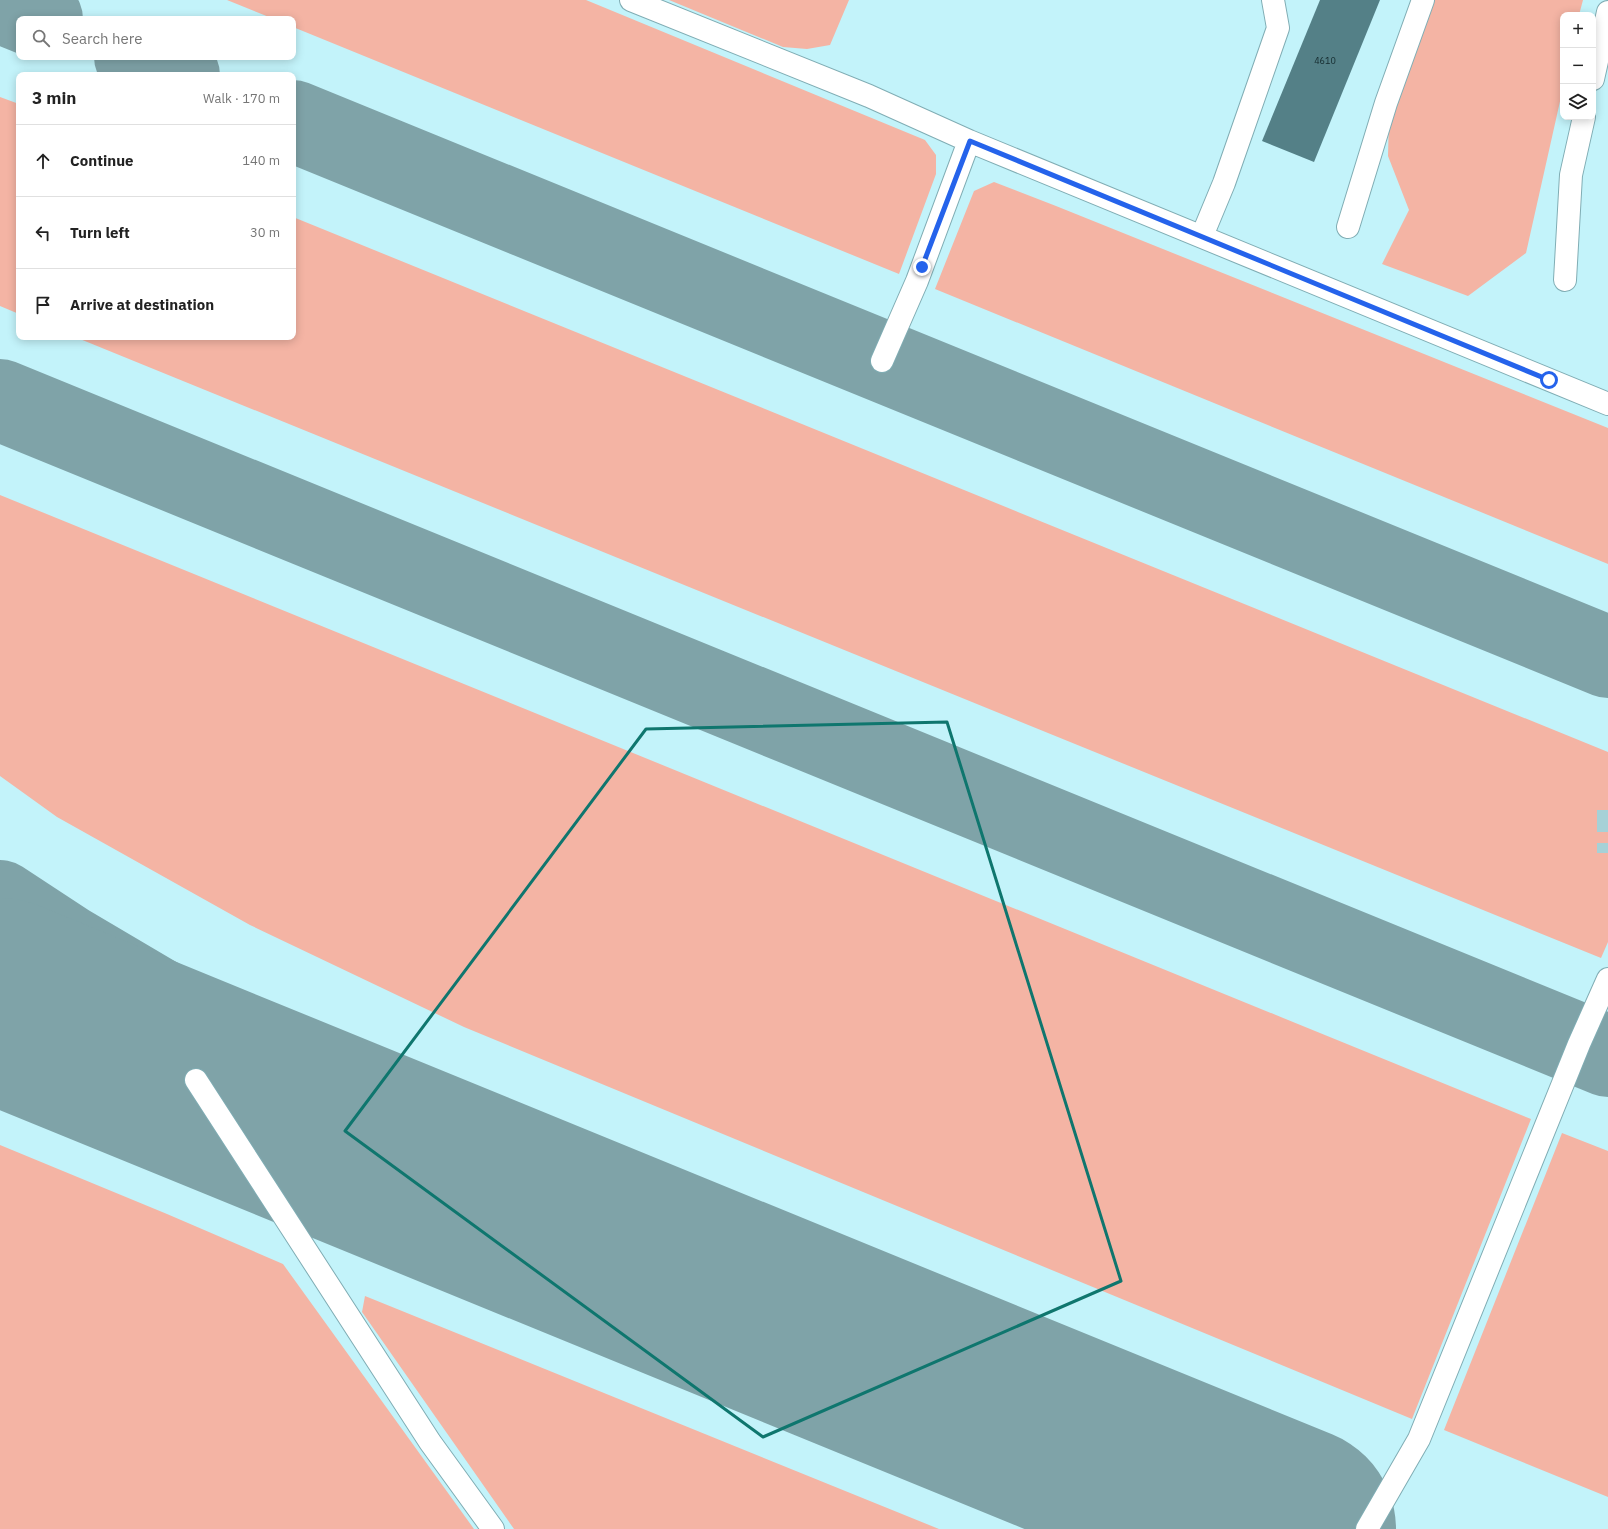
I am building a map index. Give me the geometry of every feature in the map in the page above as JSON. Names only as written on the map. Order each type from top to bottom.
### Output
[{"type":"lane","points":[[631,0],[869,96],[970,141],[1608,404]]},
{"type":"lane","points":[[1202,236],[1224,183],[1278,28],[1273,0]]},
{"type":"lane","points":[[1348,227],[1386,103],[1423,0]]},
{"type":"lane","points":[[1596,66],[1608,12]]},
{"type":"lane","points":[[1565,280],[1571,175],[1583,120]]},
{"type":"lane","points":[[882,361],[917,281],[970,141]]},
{"type":"lane","points":[[1367,1529],[1419,1439],[1576,1052],[1608,979]]},
{"type":"lane","points":[[196,1080],[430,1442],[493,1529]]},
{"type":"highlighted area","points":[[947,722],[1121,1281],[763,1437],[345,1131],[646,729]]},
{"type":"shaded area","points":[[227,0],[586,0],[925,140],[936,155],[936,174],[899,274],[296,28],[296,16],[267,16]]},
{"type":"shaded area","points":[[669,0],[849,0],[830,45],[807,49],[783,47]]},
{"type":"shaded area","points":[[1430,0],[1583,0],[1580,12],[1560,12],[1560,101],[1526,253],[1468,296],[1382,264],[1409,210],[1388,156],[1389,116]]},
{"type":"shaded area","points":[[0,97],[16,103],[16,313],[0,306]]},
{"type":"shaded area","points":[[994,182],[1608,428],[1608,564],[935,289],[974,191]]},
{"type":"shaded area","points":[[296,218],[1608,752],[1608,942],[1601,958],[82,340],[296,340]]},
{"type":"shaded area","points":[[0,495],[1531,1119],[1412,1419],[464,1027],[250,925],[57,817],[0,776]]},
{"type":"shaded area","points":[[1562,1133],[1608,1151],[1608,1497],[1444,1430]]},
{"type":"shaded area","points":[[0,1145],[283,1264],[474,1529],[0,1529]]},
{"type":"shaded area","points":[[365,1296],[939,1529],[514,1529],[362,1312]]},
{"type":"building","points":[[1320,0],[1380,0],[1314,162],[1262,141]]},
{"type":"taxiway","points":[[0,2],[35,16]]},
{"type":"taxiway","points":[[142,60],[172,72]]},
{"type":"taxiway","points":[[296,122],[1608,657]]},
{"type":"taxiway","points":[[0,400],[1608,1056]]},
{"type":"taxiway","points":[[0,901],[67,945],[248,1052],[465,1190]]},
{"type":"runway","points":[[0,1000],[1294,1529]]},
{"type":"tunnel","points":[[1608,810],[1608,853]]},
{"type":"route","points":[[922,267],[970,141],[1549,380]]}]
